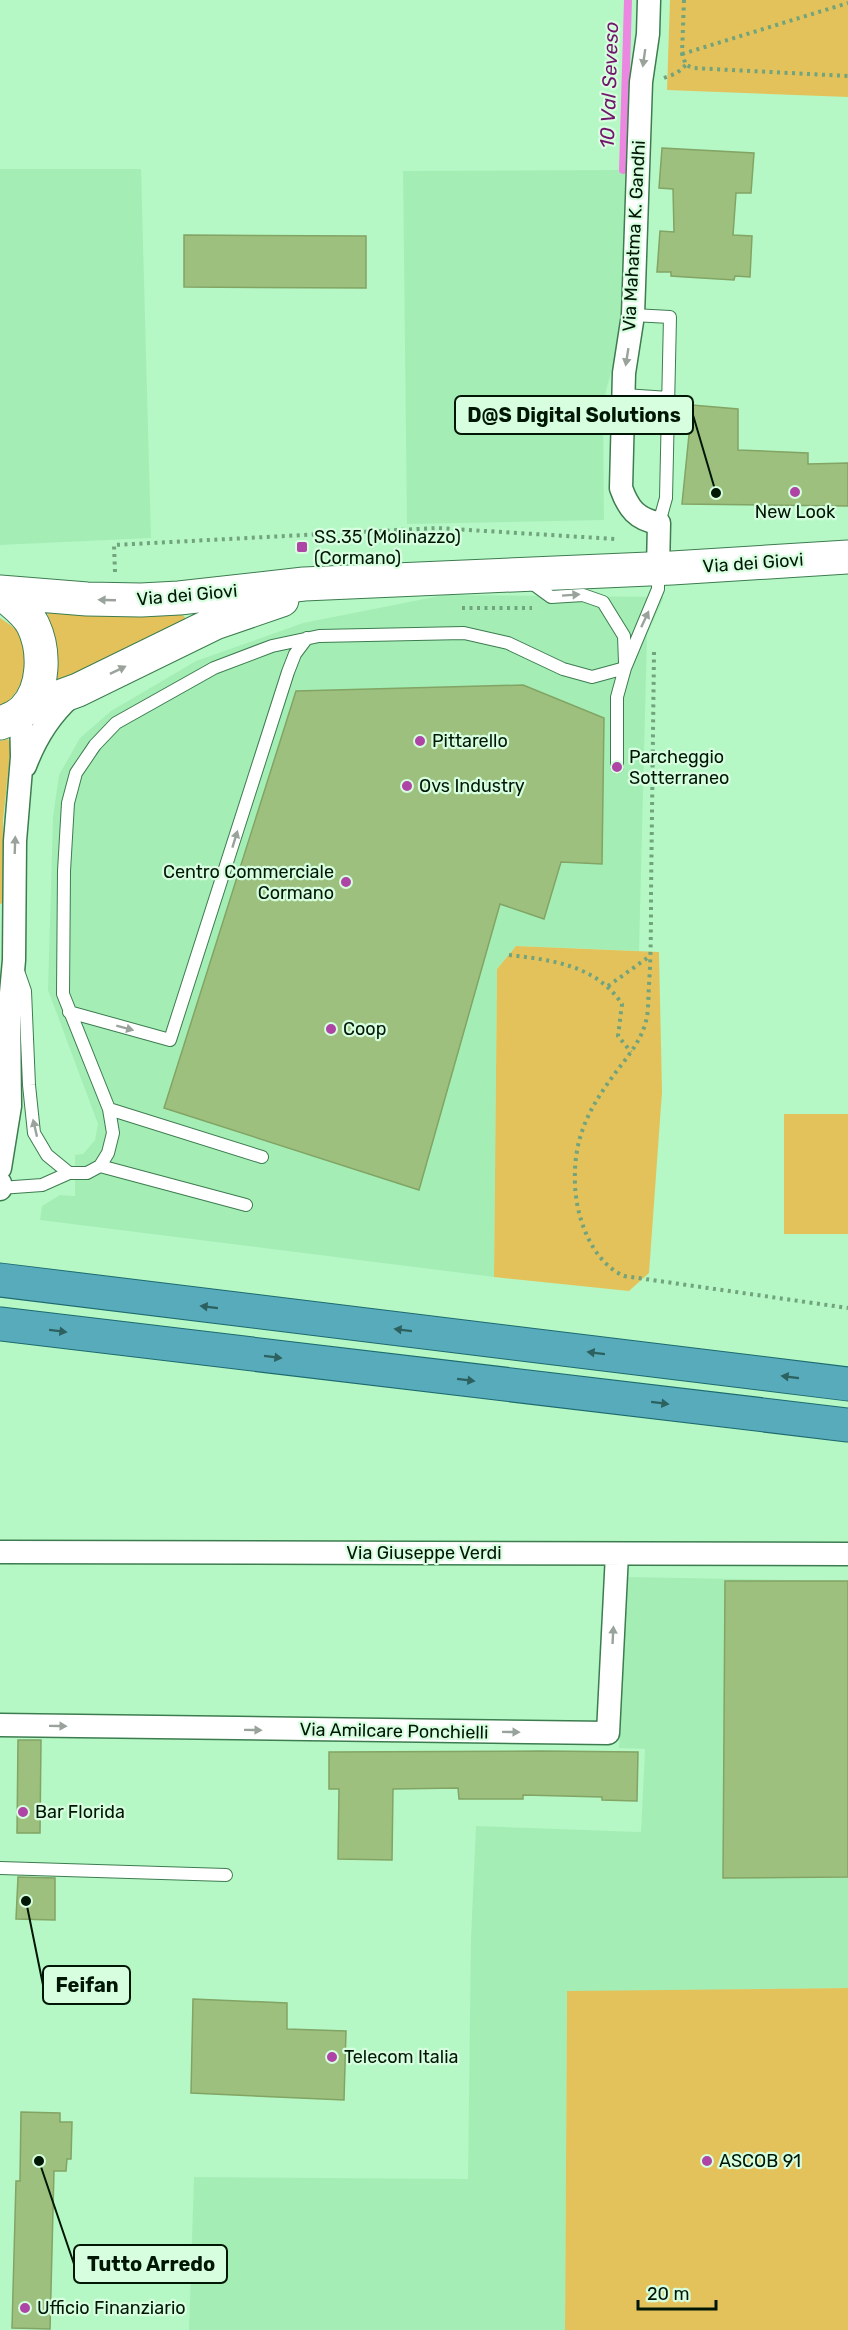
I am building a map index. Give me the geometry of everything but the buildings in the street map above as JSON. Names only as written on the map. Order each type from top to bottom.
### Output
[{"type":"highway","points":[[0,1280],[848,1384]]},
{"type":"highway","points":[[0,1324],[848,1425]]},
{"type":"main road","name":"Via dei Giovi","points":[[0,592],[114,601],[179,598],[304,584],[658,569],[848,557]]},
{"type":"main road","name":"Via dei Giovi","points":[[16,715],[78,690],[215,623],[305,594],[374,580]]},
{"type":"main road","points":[[0,592],[19,607],[32,624],[38,638],[41,658],[40,676],[35,693],[16,715]]},
{"type":"street","name":"Via Mahatma K. Gandhi","points":[[649,0],[648,34],[641,82],[633,315],[624,373],[621,488],[625,501],[650,521]]},
{"type":"street","points":[[650,521],[658,569]]},
{"type":"street","points":[[19,782],[44,726],[58,708],[78,690]]},
{"type":"street","points":[[0,1168],[10,1106],[9,1015],[14,960],[15,841],[22,757],[16,715]]},
{"type":"street","points":[[0,1184],[0,1189]]},
{"type":"street","name":"Via Giuseppe Verdi","points":[[0,1552],[848,1554]]},
{"type":"street","name":"Via Amilcare Ponchielli","points":[[0,1725],[608,1733],[617,1554]]},
{"type":"lane","points":[[633,315],[670,317],[666,498],[650,521]]},
{"type":"lane","points":[[624,395],[669,398]]},
{"type":"lane","points":[[617,767],[617,697],[658,588],[658,569]]},
{"type":"lane","points":[[520,574],[551,597],[583,595],[603,603],[624,636],[626,668]]},
{"type":"lane","points":[[0,1189],[42,1185],[69,1173],[87,1173],[100,1166],[108,1153],[113,1134],[110,1109],[63,994],[64,872],[68,803],[76,773],[95,745],[116,723],[214,668],[272,646],[320,636],[464,633],[508,643],[563,669],[592,677],[626,668]]},
{"type":"lane","points":[[69,1012],[170,1040],[288,672],[295,654],[307,638]]},
{"type":"lane","points":[[14,960],[25,991],[29,1085],[34,1133],[47,1155],[69,1173]]},
{"type":"lane","points":[[110,1109],[262,1156]]},
{"type":"lane","points":[[100,1166],[246,1205]]},
{"type":"lane","points":[[0,1868],[226,1875]]},
{"type":"path","points":[[684,0],[682,54],[686,65]]},
{"type":"path","points":[[682,54],[848,3]]},
{"type":"path","points":[[686,65],[698,69],[848,76]]},
{"type":"path","points":[[656,80],[677,73],[686,65]]},
{"type":"path","points":[[114,601],[114,545],[437,528],[633,540],[650,521]]},
{"type":"path","points":[[654,648],[651,955],[646,1020],[641,1036],[632,1052],[585,1119],[576,1156],[576,1199],[591,1244],[604,1263],[616,1273],[631,1278],[848,1308]]},
{"type":"path","points":[[508,955],[548,959],[574,967],[592,975],[608,987],[622,1004],[618,1036],[632,1052]]},
{"type":"path","points":[[608,987],[651,955]]},
{"type":"shaded area","points":[[670,0],[848,0],[848,97],[667,90]]},
{"type":"shaded area","points":[[0,169],[141,169],[151,538],[0,545]]},
{"type":"shaded area","points":[[627,170],[623,326],[603,403],[604,520],[407,524],[403,171]]},
{"type":"shaded area","name":"Centro Commerciale Cormano","points":[[444,595],[664,597],[647,635],[639,951],[516,946],[497,969],[494,1277],[40,1220],[42,1206],[60,1195],[75,1196],[75,1155],[83,1154],[95,1140],[98,1124],[48,990],[53,817],[59,775],[80,738],[111,711],[196,661],[303,623]]},
{"type":"shaded area","points":[[45,607],[180,611],[186,619],[55,687],[58,656],[55,637]]},
{"type":"shaded area","points":[[0,618],[15,629],[21,638],[26,660],[25,671],[16,692],[0,707]]},
{"type":"shaded area","points":[[8,739],[11,745],[3,821],[3,903],[0,904],[0,741]]},
{"type":"shaded area","points":[[516,946],[659,952],[662,1092],[649,1273],[629,1291],[494,1277],[497,969]]},
{"type":"shaded area","points":[[784,1114],[848,1114],[848,1234],[784,1234]]},
{"type":"shaded area","points":[[628,1577],[848,1581],[848,1988],[567,1992],[565,2330],[189,2330],[194,2177],[468,2179],[471,1938],[476,1826],[641,1832],[645,1749],[619,1748]]},
{"type":"shaded area","name":"ASCOB 91","points":[[848,1988],[848,2330],[565,2330],[567,1991]]},
{"type":"waterway","name":"10 Val Seveso","points":[[623,170],[628,0]]},
{"type":"place","name":"New Look","points":[[795,492]]},
{"type":"place","name":"D@S Digital Solutions","points":[[716,493]]},
{"type":"place","name":"SS.35 (Molinazzo) (Cormano)","points":[[302,547]]},
{"type":"place","name":"Pittarello","points":[[420,741]]},
{"type":"place","name":"Parcheggio Sotterraneo","points":[[617,767]]},
{"type":"place","name":"Ovs Industry","points":[[407,786]]},
{"type":"place","name":"Centro Commerciale Cormano","points":[[346,882]]},
{"type":"place","name":"Coop","points":[[331,1029]]},
{"type":"place","name":"Bar Florida","points":[[23,1812]]},
{"type":"place","name":"Feifan","points":[[26,1901]]},
{"type":"place","name":"Telecom Italia","points":[[332,2057]]},
{"type":"place","name":"Tutto Arredo","points":[[39,2161]]},
{"type":"place","name":"ASCOB 91","points":[[707,2161]]},
{"type":"place","name":"Ufficio Finanziario","points":[[25,2308]]}]
